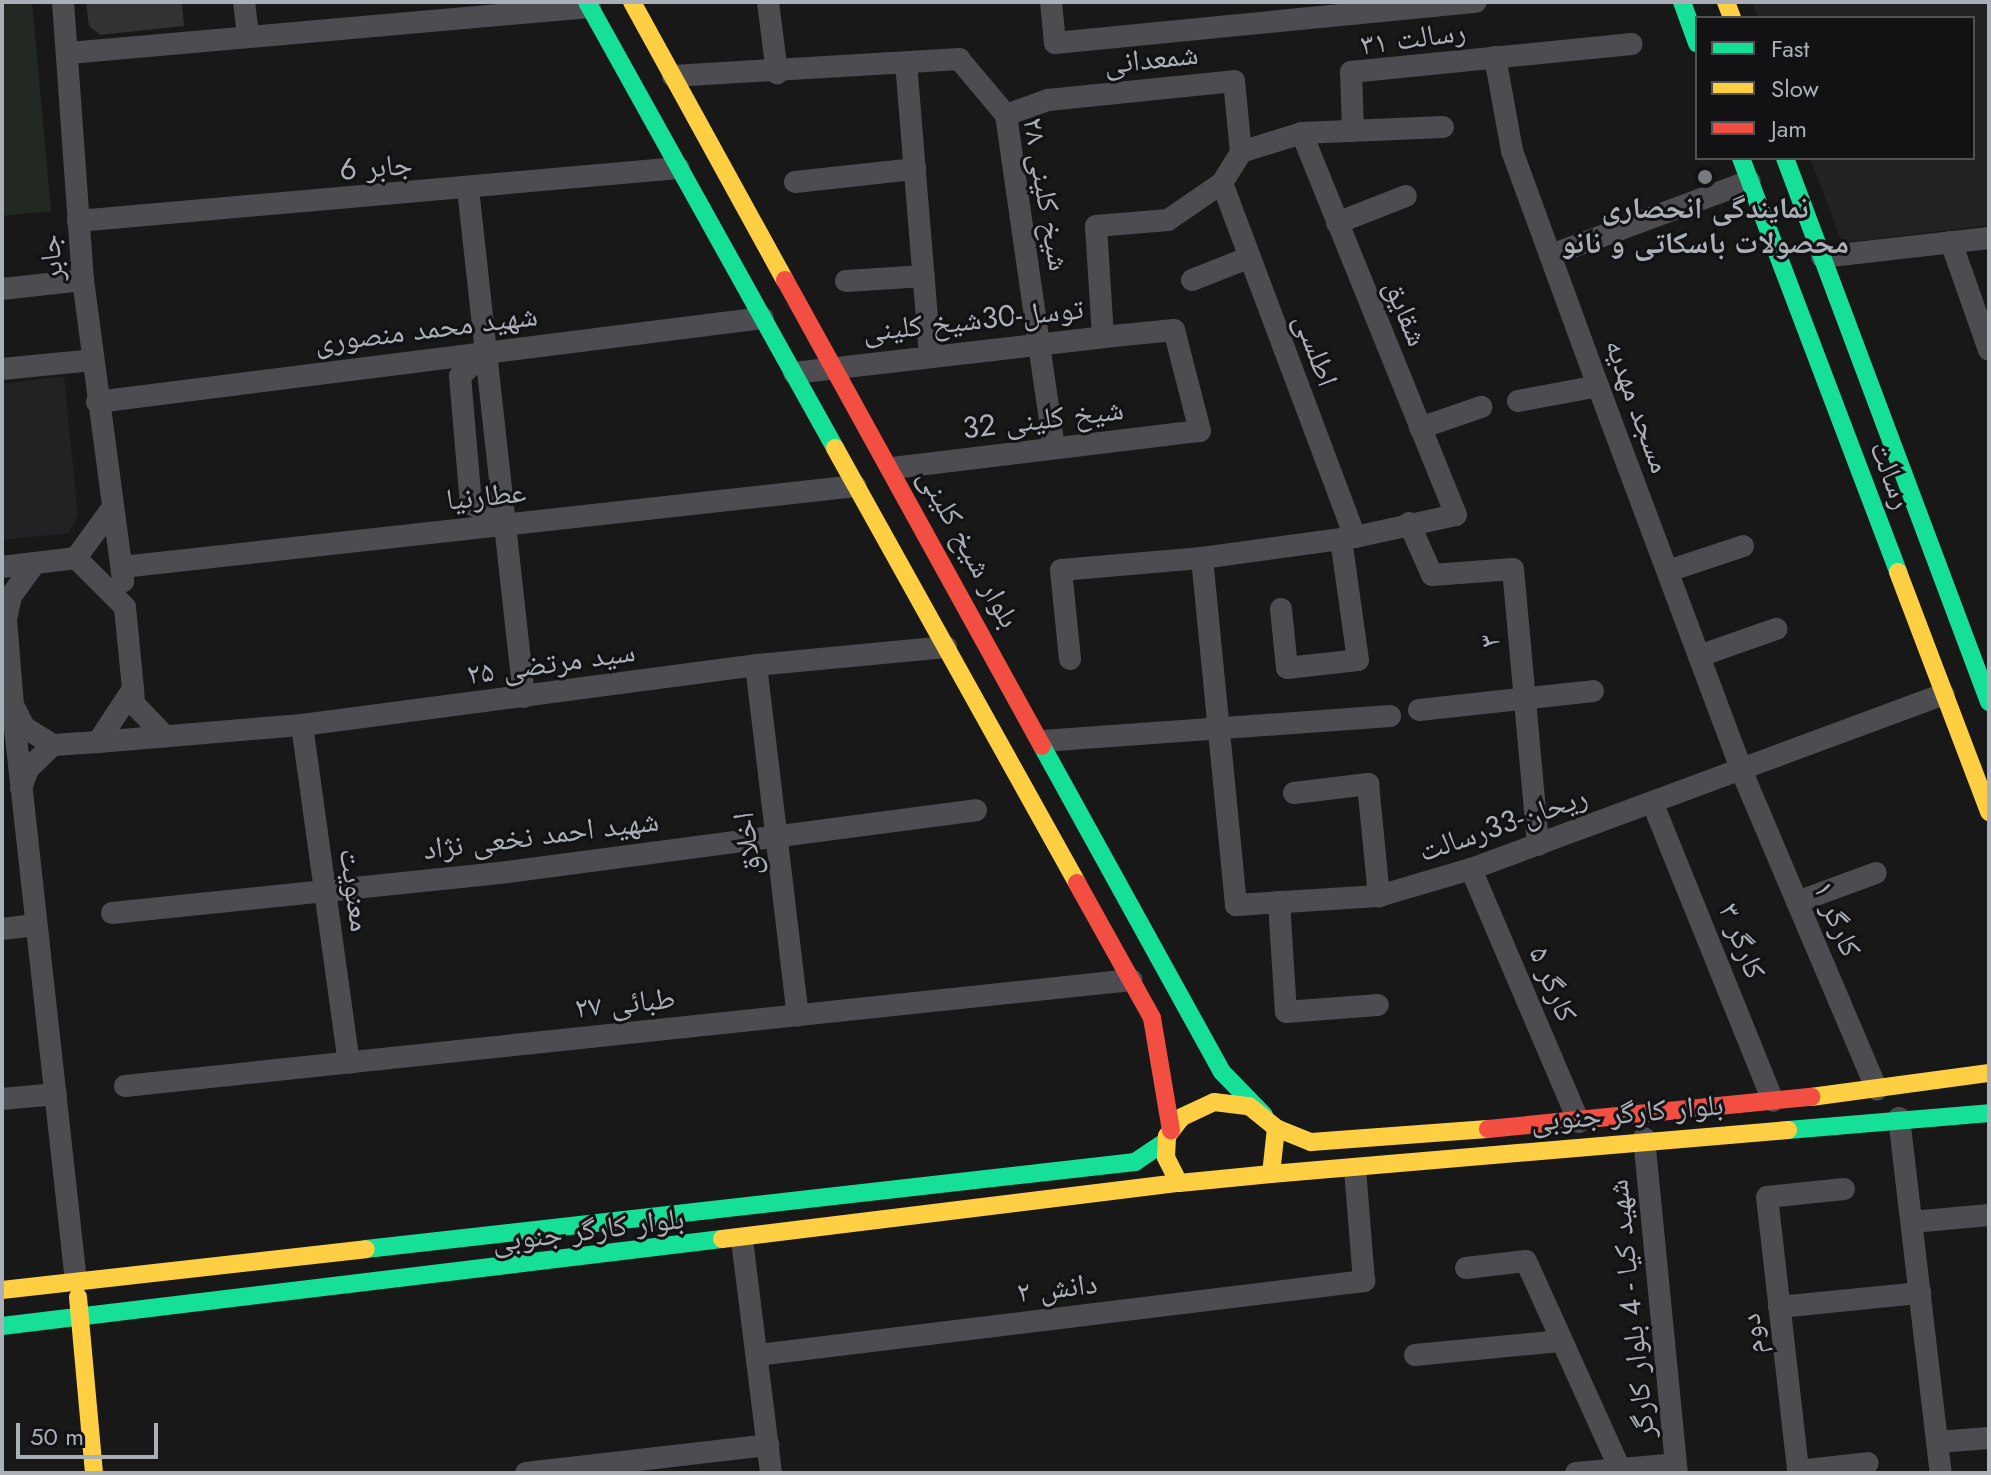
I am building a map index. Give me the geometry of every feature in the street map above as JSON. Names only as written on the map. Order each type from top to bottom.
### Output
[{"type":"main road","name":"بلوار شیخ کلینی","points":[[632,2],[893,468],[1222,1072],[1270,1122]]},
{"type":"main road","points":[[1682,2],[1695,38]]},
{"type":"main road","points":[[589,5],[1152,1018],[1163,1057],[1168,1136],[1179,1183]]},
{"type":"main road","name":"رسالت","points":[[1742,160],[1989,812]]},
{"type":"main road","name":"رسالت","points":[[1786,160],[1984,670],[1989,702]]},
{"type":"main road","points":[[1163,1057],[1190,1064],[1205,1041]]},
{"type":"main road","points":[[1965,1078],[1989,1051]]},
{"type":"main road","name":"بلوار کارگر جنوبی","points":[[2,1290],[1135,1162],[1168,1136],[1197,1107],[1214,1102],[1249,1106],[1270,1122],[1311,1142],[1344,1144],[1877,1090],[1989,1073]]},
{"type":"main road","name":"بلوار کارگر جنوبی","points":[[2,1326],[742,1240],[1179,1183],[1355,1169],[1644,1138],[1989,1113]]},
{"type":"main road","points":[[1270,1122],[1271,1174]]},
{"type":"main road","points":[[76,1282],[94,1473]]},
{"type":"street","name":"جابر","points":[[63,2],[83,280],[125,607]]},
{"type":"street","points":[[244,2],[248,37]]},
{"type":"street","points":[[768,2],[777,73]]},
{"type":"street","points":[[1051,2],[1055,43],[1476,2]]},
{"type":"street","points":[[69,53],[589,5]]},
{"type":"street","name":"رسالت ۳۱","points":[[1353,131],[1351,72],[1632,44]]},
{"type":"street","name":"مسجد مهدیه","points":[[1495,57],[1512,151],[1742,772]]},
{"type":"street","name":"شیخ کلینی ۲۸","points":[[673,76],[777,73],[959,59],[1006,115],[1054,448]]},
{"type":"street","points":[[906,63],[930,353]]},
{"type":"street","name":"شمعدانی","points":[[1006,115],[1048,100],[1234,81],[1241,152]]},
{"type":"street","points":[[1241,152],[1302,133],[1443,127]]},
{"type":"street","name":"شقایق","points":[[1302,133],[1456,515],[1409,523]]},
{"type":"street","name":"توسل-30شیخ کلینی","points":[[794,373],[930,353],[1103,337],[1096,226],[1168,220],[1222,183],[1241,152]]},
{"type":"street","name":"جابر 6","points":[[78,221],[679,168]]},
{"type":"street","points":[[795,182],[915,169]]},
{"type":"street","points":[[1551,255],[1750,181]]},
{"type":"street","name":"اطلسی","points":[[1222,183],[1348,538],[1358,660],[1287,668],[1281,609]]},
{"type":"street","points":[[468,189],[524,697]]},
{"type":"street","points":[[1337,223],[1406,196]]},
{"type":"street","points":[[1822,257],[1989,238]]},
{"type":"street","points":[[1951,242],[1989,350]]},
{"type":"street","points":[[1192,280],[1250,257]]},
{"type":"street","points":[[846,281],[924,276]]},
{"type":"street","points":[[2,289],[83,280]]},
{"type":"street","name":"شهید محمد منصوری","points":[[97,402],[763,318]]},
{"type":"street","name":"شیخ کلینی 32","points":[[893,468],[1200,431],[1174,330],[1103,337]]},
{"type":"street","points":[[486,351],[460,376],[471,504],[505,523]]},
{"type":"street","points":[[2,369],[93,360]]},
{"type":"street","points":[[1518,401],[1598,386]]},
{"type":"street","points":[[1420,428],[1481,407]]},
{"type":"street","name":"عطارنیا","points":[[122,567],[856,486]]},
{"type":"street","points":[[2,567],[76,558],[113,507]]},
{"type":"street","points":[[1070,659],[1061,570],[1202,558],[1348,538],[1409,523]]},
{"type":"street","name":"۳","points":[[1409,523],[1432,575],[1513,569],[1538,845]]},
{"type":"street","points":[[1668,571],[1743,546]]},
{"type":"street","points":[[76,558],[125,607],[134,704],[165,736]]},
{"type":"street","points":[[1202,558],[1219,729]]},
{"type":"street","points":[[35,563],[11,596],[4,617],[13,705],[9,751],[21,788],[76,1282]]},
{"type":"street","points":[[1699,656],[1776,629]]},
{"type":"street","name":"۲۵ سید مرتضی","points":[[98,742],[302,725],[756,665],[946,647]]},
{"type":"street","name":"اخلاق","points":[[756,665],[798,1015]]},
{"type":"street","points":[[13,705],[24,727],[53,745],[98,742],[133,689]]},
{"type":"street","points":[[1419,710],[1593,691]]},
{"type":"street","name":"ریحان-33رسالت","points":[[1219,729],[1236,905],[1379,896],[1471,869],[1742,772],[1944,694]]},
{"type":"street","points":[[1042,741],[1390,716]]},
{"type":"street","name":"معنویت","points":[[302,725],[349,1063]]},
{"type":"street","points":[[21,788],[28,769],[53,745]]},
{"type":"street","name":"کارگر ۱","points":[[1742,772],[1877,1090]]},
{"type":"street","points":[[1294,793],[1368,784],[1379,896]]},
{"type":"street","name":"کارگر ۳","points":[[1653,804],[1773,1101]]},
{"type":"street","name":"شهید احمد نخعی نژاد","points":[[112,913],[325,891],[976,810]]},
{"type":"street","name":"کارگر ۵","points":[[1471,869],[1579,1122]]},
{"type":"street","points":[[1797,902],[1876,873]]},
{"type":"street","points":[[1279,902],[1286,1012],[1378,1005]]},
{"type":"street","points":[[2,929],[35,925]]},
{"type":"street","name":"طبائی ۲۷","points":[[125,1086],[1131,980]]},
{"type":"street","points":[[2,1099],[56,1094]]},
{"type":"street","points":[[1899,1118],[1941,1473]]},
{"type":"street","name":"شهید کیا - 4 بلوار کارگر","points":[[1644,1138],[1677,1468]]},
{"type":"street","name":"دانش ۲","points":[[758,1355],[1364,1281],[1355,1169]]},
{"type":"street","name":"دوم","points":[[1844,1189],[1767,1197],[1798,1471],[1868,1463]]},
{"type":"street","points":[[1912,1222],[1989,1215]]},
{"type":"street","points":[[742,1240],[771,1473]]},
{"type":"street","points":[[1466,1268],[1526,1261],[1620,1469]]},
{"type":"street","points":[[1779,1307],[1920,1293]]},
{"type":"street","points":[[1415,1355],[1560,1341]]},
{"type":"street","points":[[1937,1442],[1989,1438]]},
{"type":"street","points":[[526,1473],[768,1445]]},
{"type":"street","points":[[1576,1473],[1677,1468]]},
{"type":"shaded area","points":[[2,2],[32,2],[51,211],[2,216]]},
{"type":"shaded area","points":[[1752,2],[1989,2],[1989,225],[1842,243],[1811,160],[1975,160],[1975,16],[1757,16]]},
{"type":"shaded area","points":[[64,376],[78,516],[69,533],[2,540],[2,384]]},
{"type":"building","points":[[86,2],[182,2],[184,26],[100,35],[89,26]]},
{"type":"traffic: fast","points":[[587,2],[835,448]]},
{"type":"traffic: fast","points":[[1682,2],[1695,38]]},
{"type":"traffic: fast","points":[[1742,160],[1898,572]]},
{"type":"traffic: fast","points":[[1786,160],[1989,702]]},
{"type":"traffic: fast","points":[[1042,746],[1222,1072],[1264,1115]]},
{"type":"traffic: fast","points":[[1788,1130],[1989,1113]]},
{"type":"traffic: fast","points":[[366,1249],[1135,1162],[1165,1142]]},
{"type":"traffic: fast","points":[[2,1326],[722,1239]]},
{"type":"traffic: slow","points":[[632,2],[785,280]]},
{"type":"traffic: slow","points":[[1726,2],[1731,16]]},
{"type":"traffic: slow","points":[[835,448],[1077,883]]},
{"type":"traffic: slow","points":[[1898,572],[1989,812]]},
{"type":"traffic: slow","points":[[1811,1097],[1989,1073]]},
{"type":"traffic: slow","points":[[1276,1128],[1271,1174],[1179,1183],[1166,1157],[1167,1136],[1182,1117],[1214,1102],[1249,1106],[1276,1128],[1311,1142],[1488,1129]]},
{"type":"traffic: slow","points":[[1271,1174],[1788,1130]]},
{"type":"traffic: slow","points":[[722,1239],[1179,1183]]},
{"type":"traffic: slow","points":[[2,1290],[366,1249]]},
{"type":"traffic: slow","points":[[78,1297],[94,1473]]},
{"type":"traffic: jam","points":[[785,280],[1042,746]]},
{"type":"traffic: jam","points":[[1077,883],[1152,1018],[1171,1130]]},
{"type":"traffic: jam","points":[[1488,1129],[1811,1097]]},
{"type":"place","name":"نمایندگی انحصاری محصولات باسکاتی و نانو","points":[[1705,177]]}]
